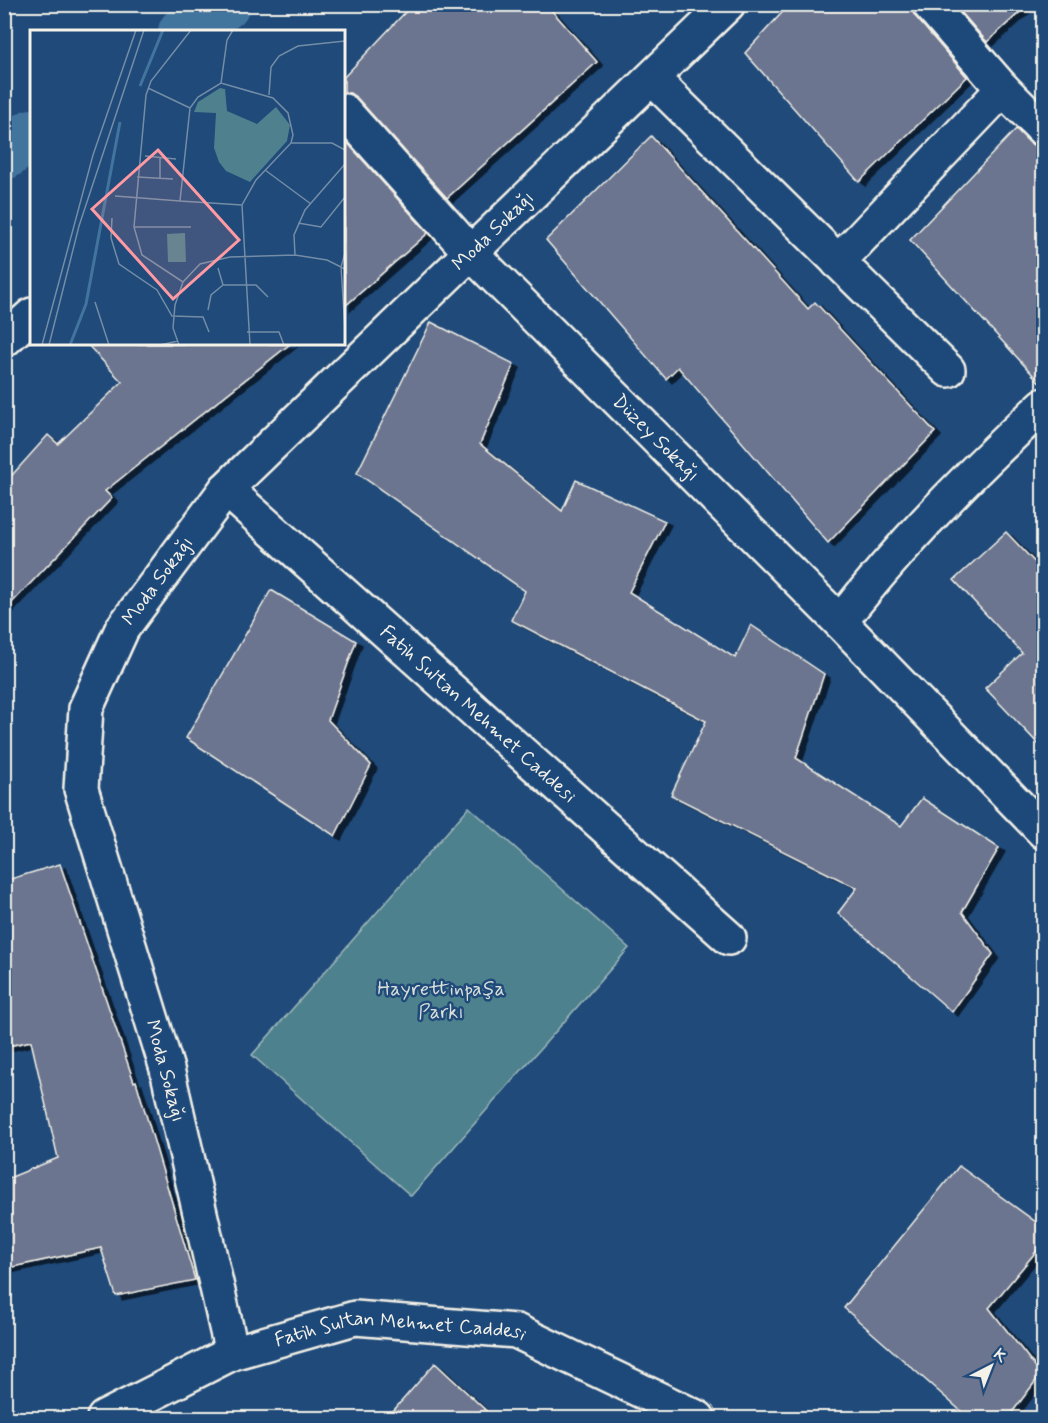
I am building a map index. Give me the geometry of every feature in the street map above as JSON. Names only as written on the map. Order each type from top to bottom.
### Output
[{"type":"street","name":"Moda Sokağı","points":[[232,1353],[167,1069],[81,789],[86,708],[122,629],[226,489],[728,4]]},
{"type":"street","points":[[929,4],[1003,89],[1044,130]]},
{"type":"street","points":[[652,78],[948,370]]},
{"type":"street","points":[[838,262],[1003,89]]},
{"type":"street","name":"Düzey Sokağı","points":[[345,112],[471,252],[840,622],[1044,832]]},
{"type":"street","points":[[4,340],[30,317]]},
{"type":"street","points":[[840,622],[877,575],[993,452],[1044,405]]},
{"type":"street","name":"Fatih Sultan Mehmet Caddesi","points":[[226,489],[729,938]]},
{"type":"street","name":"Fatih Sultan Mehmet Caddesi","points":[[104,1419],[232,1353],[355,1318],[516,1331],[698,1419]]},
{"type":"green space","name":"Hayrettinpaşa Parkı","points":[[469,807],[629,948],[411,1196],[252,1055]]},
{"type":"building","points":[[413,4],[546,4],[597,62],[447,198],[358,99],[350,93],[345,93],[345,76]]},
{"type":"building","points":[[790,4],[911,4],[915,16],[967,77],[859,182],[745,53]]},
{"type":"building","points":[[954,4],[1029,4],[987,42]]},
{"type":"building","points":[[1016,129],[1031,144],[1044,148],[1044,387],[910,240]]},
{"type":"building","points":[[651,136],[808,309],[815,302],[935,432],[828,543],[678,367],[666,379],[546,240]]},
{"type":"building","points":[[345,140],[428,233],[345,306]]},
{"type":"building","points":[[431,322],[514,364],[480,444],[562,511],[576,480],[665,521],[629,592],[735,658],[751,625],[824,674],[796,758],[901,826],[922,798],[999,848],[962,912],[993,954],[952,1012],[838,913],[857,888],[671,795],[706,721],[511,620],[525,591],[357,473]]},
{"type":"building","points":[[88,345],[289,345],[105,491],[112,498],[4,611],[4,484],[48,435],[58,444],[122,382]]},
{"type":"building","points":[[1006,532],[1044,572],[1044,750],[985,688],[1022,653],[954,580]]},
{"type":"building","points":[[271,590],[356,641],[328,720],[371,765],[335,836],[186,738]]},
{"type":"building","points":[[60,864],[134,1082],[136,1081],[195,1280],[116,1296],[101,1248],[8,1268],[4,1245],[4,1180],[58,1158],[31,1041],[4,1047],[4,881]]},
{"type":"building","points":[[959,1166],[1044,1228],[1044,1242],[989,1308],[1041,1374],[1007,1419],[970,1419],[844,1308]]},
{"type":"building","points":[[435,1363],[495,1419],[386,1419]]},
{"type":"waterway","points":[[187,30],[224,4]]},
{"type":"waterway","points":[[4,154],[30,136]]}]
